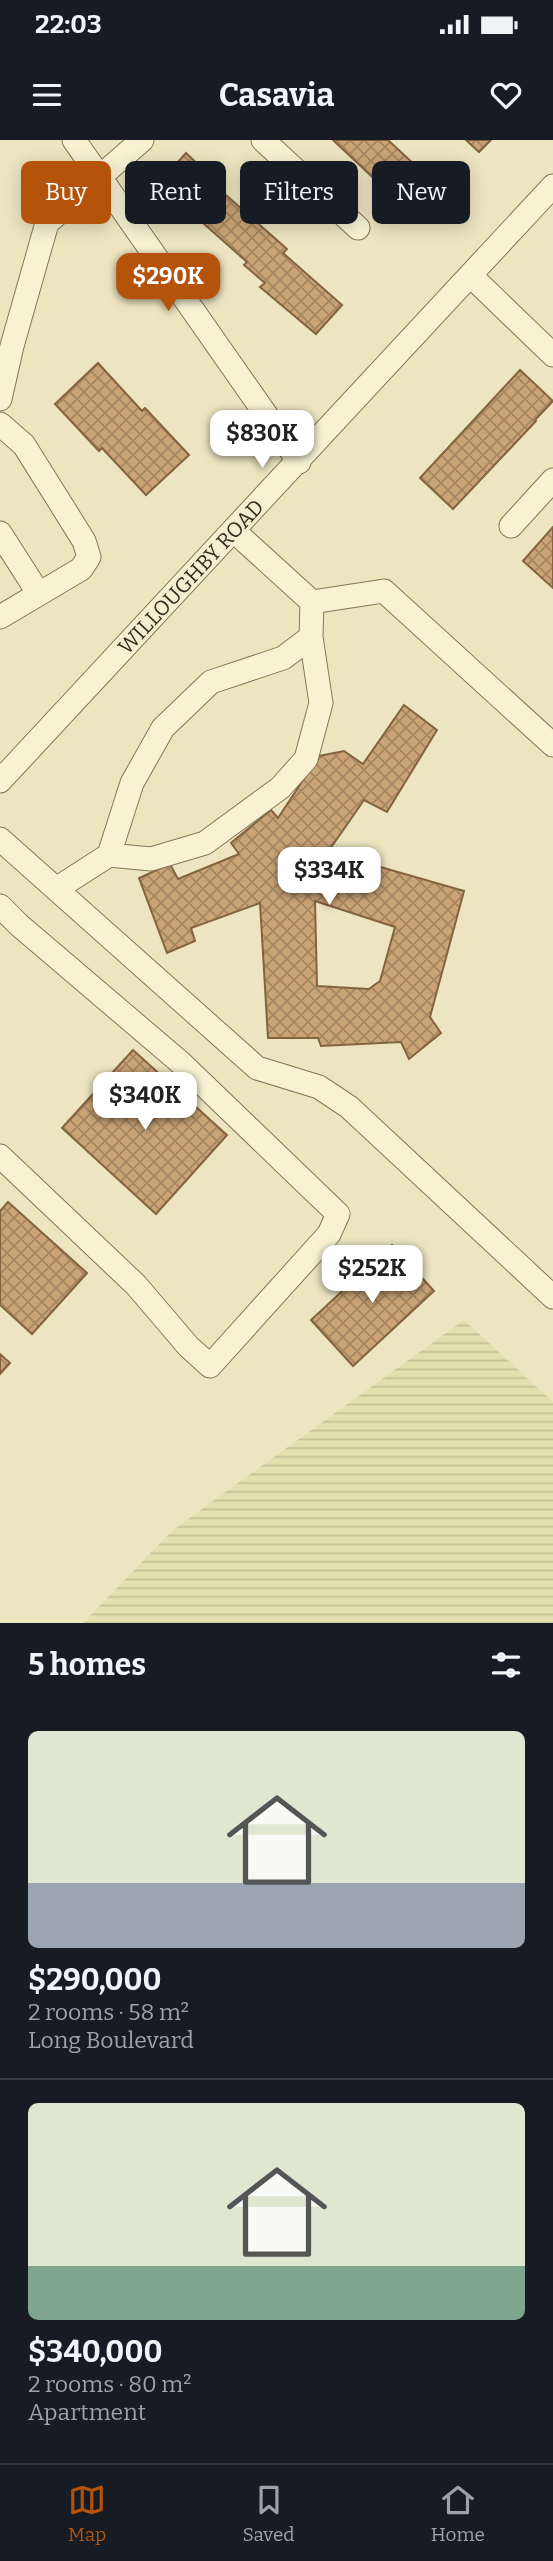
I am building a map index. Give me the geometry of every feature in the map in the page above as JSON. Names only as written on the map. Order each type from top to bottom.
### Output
[{"type":"street","points":[[74,140],[88,161]]},
{"type":"street","points":[[111,167],[142,140]]},
{"type":"street","points":[[263,140],[358,228]]},
{"type":"street","name":"WILLOUGHBY ROAD","points":[[0,781],[553,187]]},
{"type":"street","points":[[111,194],[299,462]]},
{"type":"street","points":[[0,399],[6,344],[47,224]]},
{"type":"street","points":[[471,276],[553,355]]},
{"type":"street","points":[[0,424],[24,445],[84,541],[89,557],[81,569],[0,617]]},
{"type":"street","points":[[511,526],[553,480]]},
{"type":"street","points":[[56,889],[109,855],[151,859],[205,843],[280,788],[306,759],[321,703],[312,638],[312,602],[234,531]]},
{"type":"street","points":[[0,533],[38,594]]},
{"type":"street","points":[[312,602],[384,591],[553,745]]},
{"type":"street","points":[[109,855],[132,783],[163,729],[211,682],[283,658],[312,638]]},
{"type":"street","points":[[0,839],[257,1068],[319,1087],[349,1107],[553,1297]]},
{"type":"street","points":[[0,905],[19,925],[181,1063],[338,1214],[329,1234],[210,1366],[188,1346],[136,1285],[0,1156]]},
{"type":"shaded area","points":[[464,1320],[553,1402],[553,1623],[83,1623],[173,1530]]},
{"type":"building","points":[[333,140],[388,140],[411,161],[372,161],[372,177]]},
{"type":"building","points":[[466,140],[491,140],[479,152]]},
{"type":"building","points":[[186,153],[194,161],[179,161]]},
{"type":"building","points":[[226,195],[240,207],[240,224],[259,224],[287,249],[283,253],[342,305],[316,334],[260,287],[265,283],[244,265],[247,262],[204,224],[226,224]]},
{"type":"building","points":[[98,363],[142,411],[145,408],[189,455],[146,495],[102,448],[99,451],[55,404]]},
{"type":"building","points":[[520,370],[553,401],[453,509],[420,478]]},
{"type":"building","points":[[553,527],[553,588],[523,561]]},
{"type":"building","points":[[404,705],[437,730],[387,812],[364,800],[328,852],[464,891],[430,1017],[441,1033],[409,1059],[401,1042],[321,1046],[318,1038],[268,1038],[260,903],[191,928],[195,941],[167,953],[139,878],[170,864],[178,879],[239,854],[231,843],[271,810],[278,818],[319,756],[344,751],[363,764]],"holes":[[[315,901],[395,927],[380,981],[369,989],[317,986]]]},
{"type":"building","points":[[133,1050],[227,1135],[156,1214],[62,1128]]},
{"type":"building","points":[[8,1202],[87,1273],[32,1334],[0,1305],[0,1211]]},
{"type":"building","points":[[392,1245],[434,1291],[353,1366],[311,1320]]},
{"type":"building","points":[[0,1354],[10,1363],[0,1374]]}]
